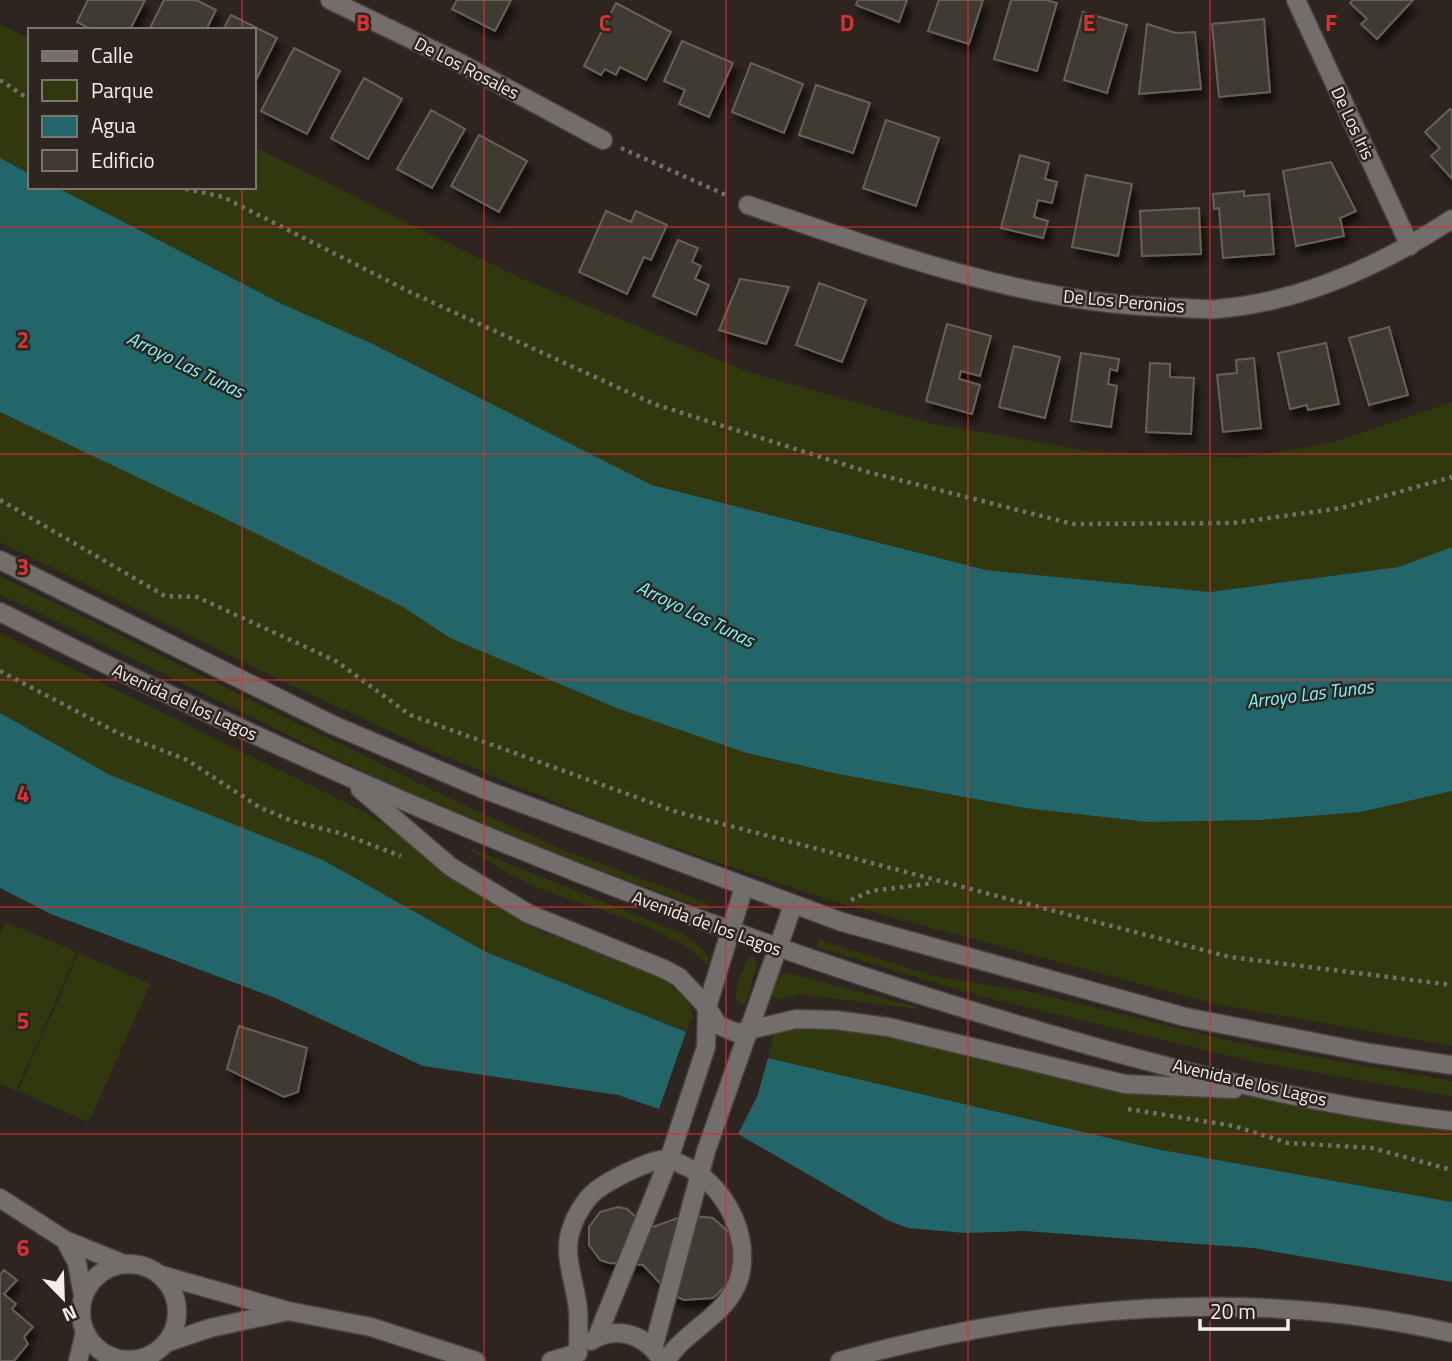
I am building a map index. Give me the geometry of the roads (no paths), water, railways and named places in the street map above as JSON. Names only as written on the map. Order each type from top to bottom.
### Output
[{"type":"street","name":"De Los Rosales","points":[[330,0],[460,63],[603,140]]},
{"type":"street","name":"De Los Iris","points":[[1296,0],[1410,246]]},
{"type":"street","name":"De Los Peronios","points":[[748,205],[916,262],[1058,296],[1137,306],[1216,309],[1277,299],[1348,276],[1410,246],[1452,219]]},
{"type":"street","points":[[0,560],[334,725],[483,789],[853,926],[1185,1017],[1370,1053],[1452,1065]]},
{"type":"street","name":"Avenida de los Lagos","points":[[0,612],[347,778],[513,849],[778,949],[1061,1038],[1275,1091],[1452,1121]]},
{"type":"street","points":[[347,778],[452,867],[529,914],[664,969],[679,978],[725,1030],[737,1033],[796,1019],[835,1020],[887,1027],[1125,1084],[1275,1091]]},
{"type":"street","points":[[551,1361],[576,1357],[597,1337],[671,1150],[706,1047],[707,1007],[744,887]]},
{"type":"street","points":[[660,1357],[706,1151],[793,905]]},
{"type":"street","points":[[660,1357],[732,1296],[740,1277],[743,1248],[734,1219],[716,1189],[700,1172],[671,1150]]},
{"type":"street","points":[[576,1357],[579,1311],[568,1246],[572,1226],[591,1195],[671,1150]]},
{"type":"street","points":[[0,1198],[65,1240],[124,1264]]},
{"type":"street","points":[[65,1240],[77,1263],[83,1295],[81,1320],[85,1332],[106,1354],[118,1360],[136,1360],[153,1354],[166,1343],[210,1328],[288,1311]]},
{"type":"street","points":[[83,1295],[99,1273],[124,1264],[137,1264],[161,1275],[288,1311],[370,1327],[476,1361]]},
{"type":"street","points":[[161,1275],[171,1287],[177,1316],[166,1343]]},
{"type":"street","points":[[841,1361],[949,1332],[1068,1315],[1178,1306],[1321,1313],[1413,1324],[1452,1333]]},
{"type":"street","points":[[78,1361],[85,1332]]},
{"type":"street","points":[[597,1337],[628,1333],[642,1339],[660,1357]]},
{"type":"water","name":"Arroyo Las Tunas","points":[[0,158],[28,173],[28,189],[60,189],[282,304],[375,345],[652,485],[986,570],[1210,592],[1399,567],[1452,547],[1452,791],[1361,812],[1261,820],[1147,822],[1025,808],[838,774],[747,753],[619,709],[450,638],[403,607],[251,531],[0,412]]},
{"type":"water","points":[[0,713],[110,775],[323,860],[486,952],[686,1032],[659,1109],[618,1095],[423,1066],[273,997],[51,914],[0,888]]},
{"type":"water","points":[[768,1058],[1156,1149],[1452,1202],[1452,1282],[1253,1248],[1025,1231],[965,1233],[908,1228],[887,1220],[738,1134],[757,1097]]}]
